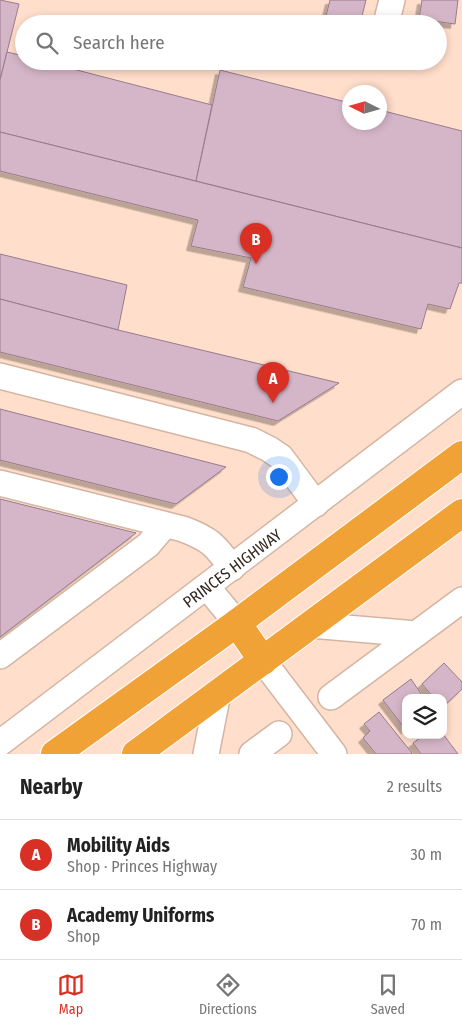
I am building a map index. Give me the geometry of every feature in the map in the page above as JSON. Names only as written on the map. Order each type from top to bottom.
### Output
[{"type":"highway","points":[[55,754],[237,623],[462,456]]},
{"type":"highway","points":[[136,754],[462,513]]},
{"type":"highway","points":[[237,623],[263,661]]},
{"type":"street","points":[[388,15],[392,0]]},
{"type":"street","points":[[0,376],[251,440],[269,448],[281,457],[316,504]]},
{"type":"street","name":"PRINCES HIGHWAY","points":[[0,743],[462,392]]},
{"type":"street","points":[[0,484],[166,525],[202,536],[213,544],[232,568]]},
{"type":"street","points":[[0,656],[148,545],[166,525]]},
{"type":"street","points":[[207,587],[237,623]]},
{"type":"street","points":[[331,697],[462,600]]},
{"type":"street","points":[[311,625],[416,634]]},
{"type":"street","points":[[263,661],[334,754]]},
{"type":"street","points":[[206,754],[218,693]]},
{"type":"street","points":[[252,754],[280,734]]},
{"type":"building","points":[[0,0],[19,4],[0,80]]},
{"type":"building","points":[[330,0],[366,0],[362,15],[326,15]]},
{"type":"building","points":[[422,0],[458,0],[455,24],[447,23],[447,15],[420,15]]},
{"type":"building","points":[[7,52],[15,54],[15,70],[77,70],[212,105],[196,181],[0,132],[0,80]]},
{"type":"building","points":[[220,70],[342,101],[342,130],[387,130],[387,112],[462,131],[462,248],[196,181]]},
{"type":"building","points":[[0,132],[462,248],[462,283],[459,283],[450,309],[428,304],[421,329],[243,287],[251,258],[191,246],[198,220],[0,171]]},
{"type":"building","points":[[0,254],[127,285],[118,330],[0,299]]},
{"type":"building","points":[[0,299],[118,330],[339,383],[278,421],[0,352]]},
{"type":"building","points":[[0,409],[226,467],[176,504],[0,460]]},
{"type":"building","points":[[0,499],[136,533],[0,637]]},
{"type":"building","points":[[444,663],[462,682],[462,689],[447,703],[447,694],[431,694],[422,684]]},
{"type":"building","points":[[411,679],[421,694],[402,694],[402,725],[383,700]]},
{"type":"building","points":[[379,712],[411,754],[376,754],[363,738],[370,731],[364,724]]},
{"type":"building","points":[[418,739],[447,739],[458,754],[421,754],[413,743]]},
{"type":"place","name":"Academy Uniforms","points":[[256,264]]},
{"type":"place","name":"Mobility Aids","points":[[273,403]]}]
